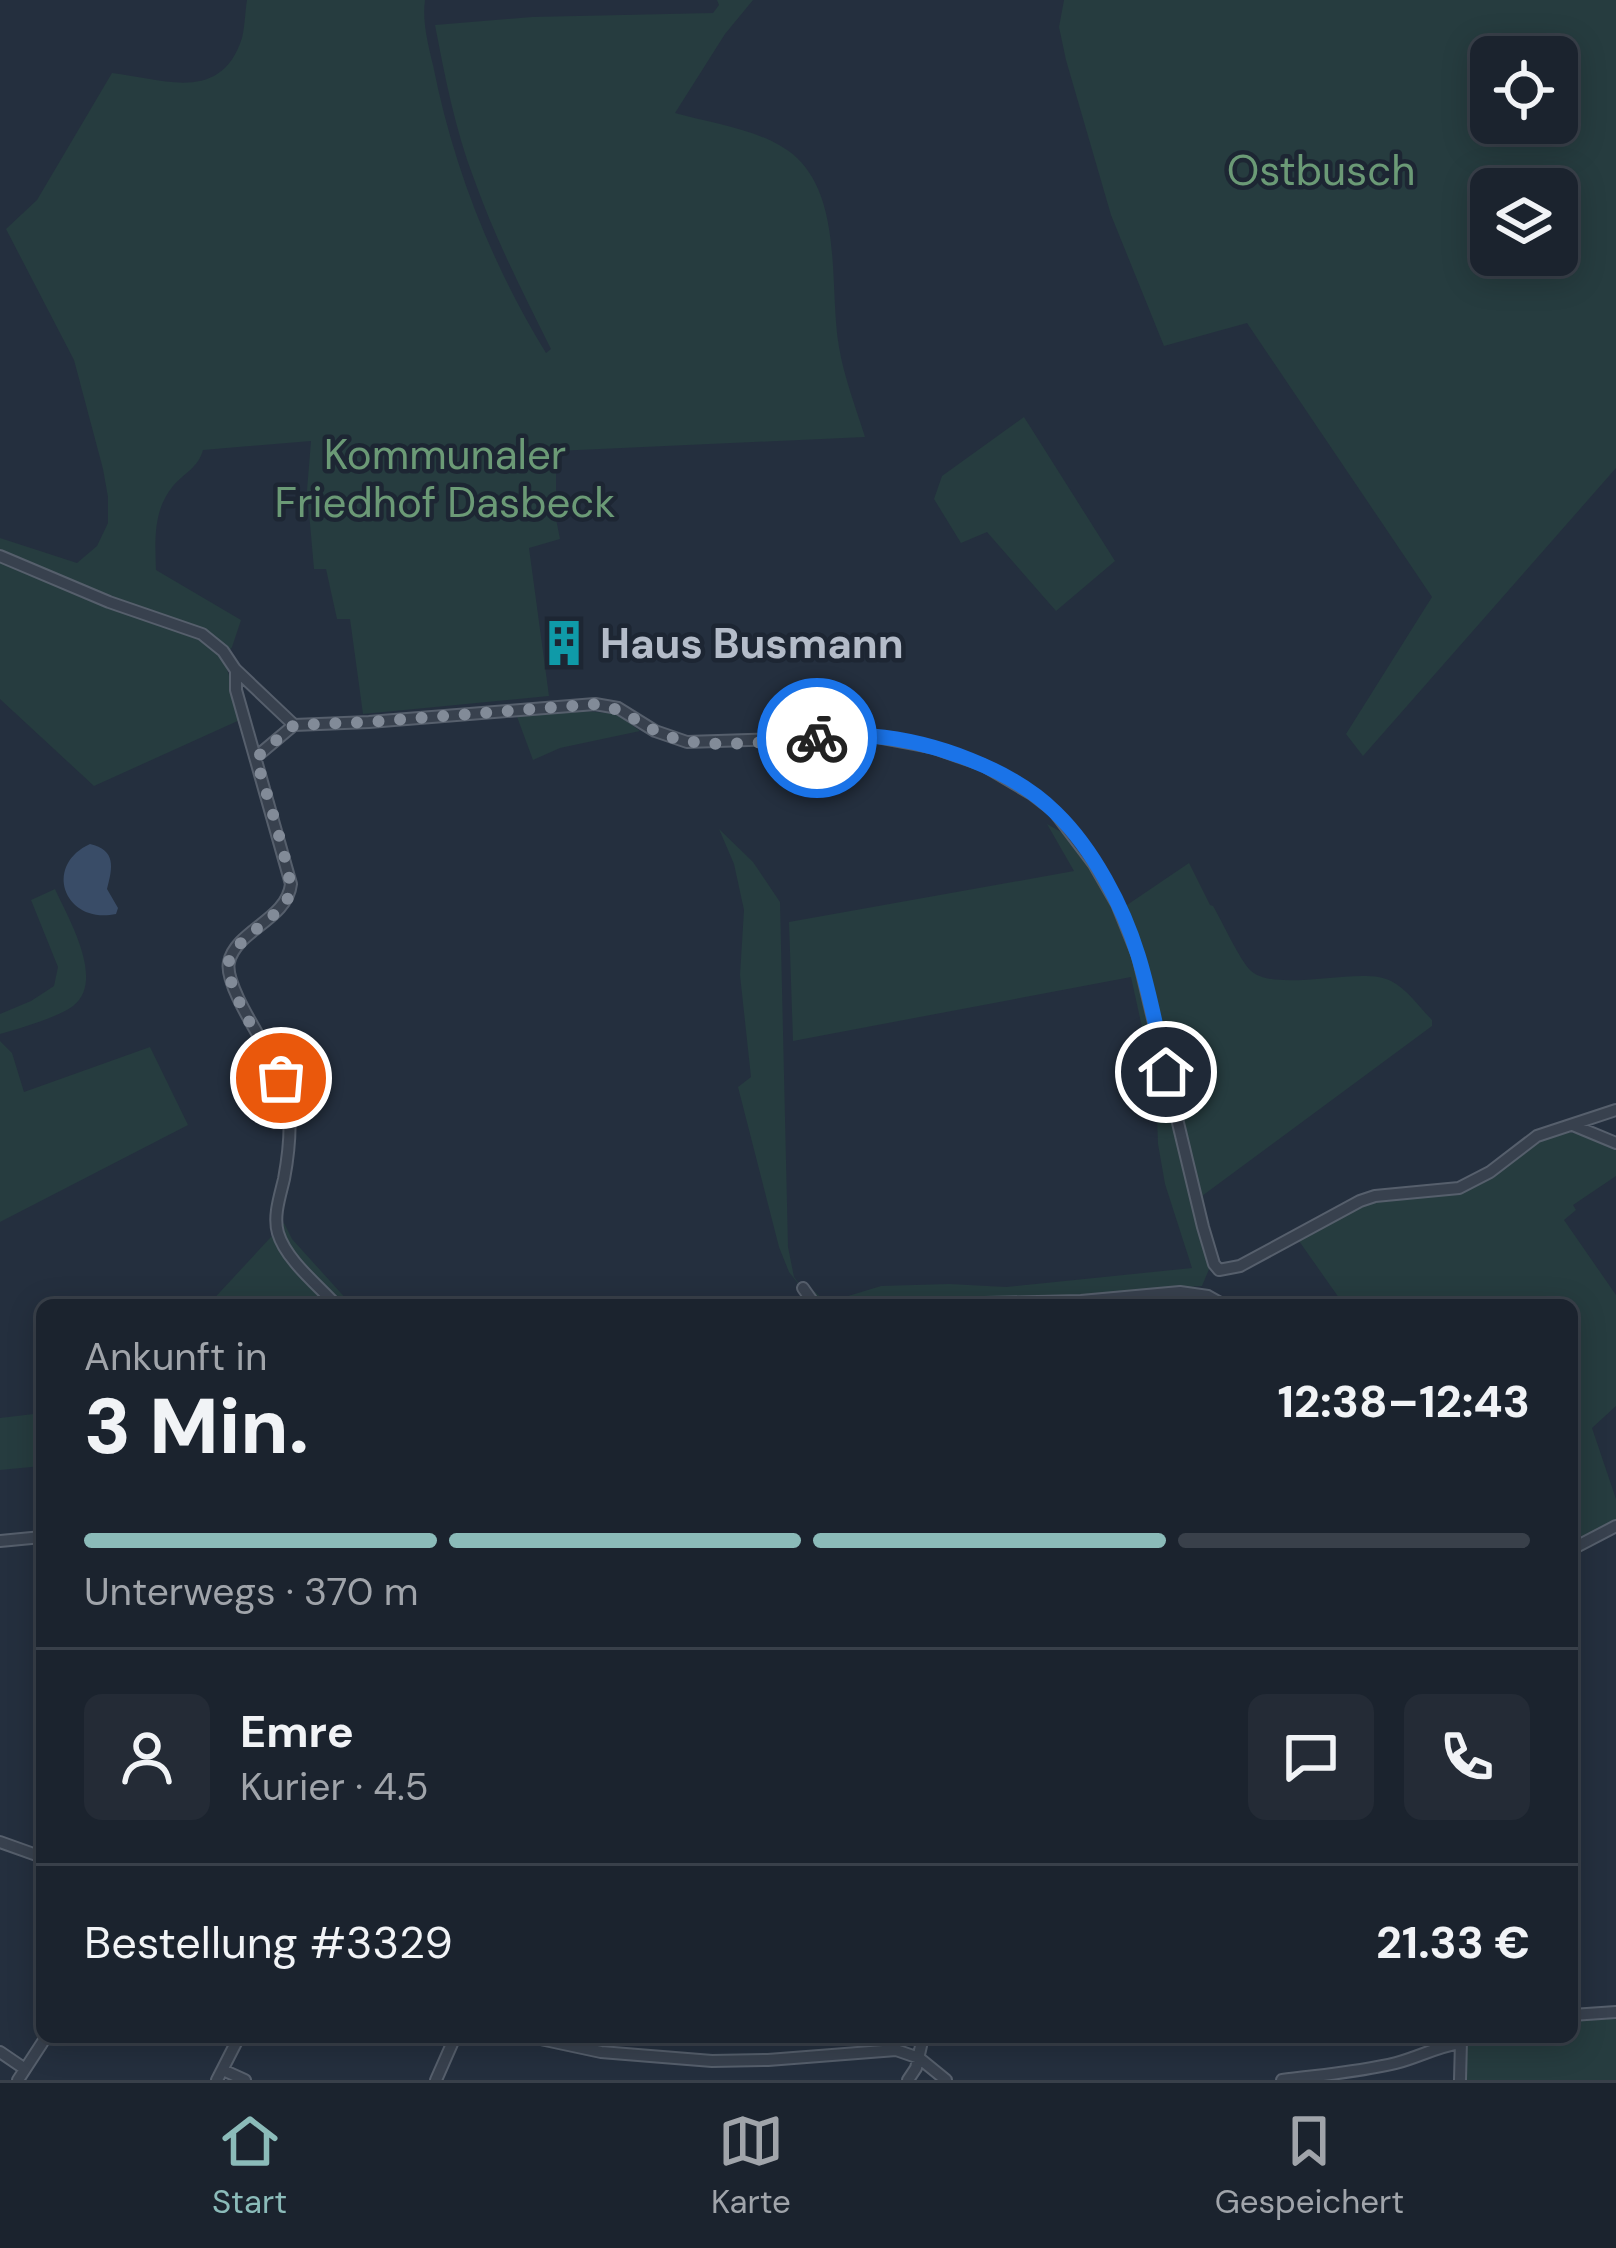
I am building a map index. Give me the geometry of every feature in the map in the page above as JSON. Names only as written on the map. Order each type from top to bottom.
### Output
[{"type":"street","points":[[0,556],[109,602],[202,634],[294,725]]},
{"type":"street","points":[[236,669],[236,690],[291,884],[283,905],[231,955],[227,966],[232,987],[288,1097],[287,1157],[276,1218],[279,1238],[331,1299]]},
{"type":"street","points":[[256,758],[294,725],[596,704],[618,708],[655,731],[687,742],[872,736],[931,747],[983,765],[1054,811],[1094,864],[1130,932],[1203,1227],[1219,1270]]},
{"type":"street","points":[[1219,1270],[1240,1266],[1375,1196],[1444,1191],[1478,1180],[1537,1136],[1616,1110]]},
{"type":"street","points":[[1574,1126],[1616,1144]]},
{"type":"street","points":[[1208,1296],[1219,1270]]},
{"type":"street","points":[[803,1288],[811,1299]]},
{"type":"street","points":[[1088,1299],[1180,1292],[1213,1299]]},
{"type":"street","points":[[1578,1546],[1616,1526]]},
{"type":"street","points":[[0,1541],[36,1538]]},
{"type":"street","points":[[0,1842],[36,1855]]},
{"type":"street","points":[[1578,2015],[1616,2012]]},
{"type":"street","points":[[0,2052],[22,2074],[42,2043]]},
{"type":"street","points":[[236,2043],[220,2075],[245,2080]]},
{"type":"street","points":[[436,2080],[452,2043]]},
{"type":"street","points":[[559,2043],[671,2059],[768,2060],[896,2050],[919,2058],[946,2080]]},
{"type":"street","points":[[908,2080],[922,2043]]},
{"type":"street","points":[[1282,2080],[1372,2068],[1452,2043]]},
{"type":"street","points":[[1460,2080],[1461,2043]]},
{"type":"green space","name":"Kommunaler Friedhof Dasbeck","points":[[247,0],[425,0],[429,49],[463,178],[508,285],[546,353],[551,349],[500,244],[467,160],[435,25],[532,17],[713,13],[717,0],[753,0],[725,34],[675,113],[771,141],[797,158],[812,176],[822,198],[832,247],[841,358],[865,437],[556,451],[560,539],[529,548],[549,696],[363,714],[350,619],[337,619],[326,569],[314,569],[307,490],[311,441],[203,450],[162,505],[156,570],[241,620],[224,659],[242,719],[94,786],[0,699],[0,538],[77,563],[97,546],[108,523],[103,469],[74,360],[6,229],[37,200],[112,73],[188,82],[220,72],[242,38]]},
{"type":"green space","name":"Ostbusch","points":[[1064,0],[1616,0],[1616,468],[1363,756],[1346,734],[1432,597],[1247,323],[1164,346],[1111,215],[1059,27]]},
{"type":"green space","points":[[1024,417],[1115,561],[1056,611],[987,532],[961,543],[934,499],[942,476]]},
{"type":"green space","points":[[516,714],[617,714],[640,731],[560,748],[533,760]]},
{"type":"green space","points":[[1047,824],[1070,837],[1115,909],[1189,863],[1251,971],[1280,980],[1378,977],[1402,989],[1432,1020],[1432,1026],[1202,1196],[1215,1255],[1202,1286],[977,1299],[838,1299],[881,1286],[1006,1287],[1192,1268],[1165,1184],[1156,1091],[1131,977],[793,1041],[789,922],[1074,871]]},
{"type":"green space","points":[[719,829],[753,862],[780,902],[788,1247],[794,1277],[810,1299],[789,1272],[779,1247],[738,1087],[751,1077],[740,975],[744,910],[734,864]]},
{"type":"green space","points":[[55,889],[81,949],[86,981],[82,995],[58,1014],[0,1034],[0,1014],[54,986],[58,967],[31,900]]},
{"type":"green space","points":[[0,1041],[12,1053],[24,1092],[150,1047],[188,1125],[0,1222]]},
{"type":"green space","points":[[1581,1134],[1616,1150],[1616,1176],[1573,1205],[1576,1210],[1564,1220],[1616,1295],[1616,1406],[1592,1428],[1616,1499],[1616,1522],[1578,1540],[1578,1299],[1340,1299],[1299,1241],[1360,1205],[1384,1197],[1444,1195],[1500,1170],[1548,1136]]},
{"type":"green space","points":[[284,1223],[292,1239],[346,1299],[214,1299]]},
{"type":"green space","points":[[36,1414],[36,1467],[0,1470],[0,1418]]},
{"type":"green space","points":[[1616,2015],[1616,2080],[1467,2080],[1466,2043],[1578,2043],[1578,2018]]},
{"type":"water","points":[[90,844],[104,850],[110,860],[107,889],[118,908],[116,914],[84,911],[66,891],[67,866]]},
{"type":"way so far","points":[[281,1078],[232,987],[227,966],[244,940],[290,894],[256,758],[294,725],[596,704],[618,708],[655,731],[687,742],[817,738]]},
{"type":"place","name":"Haus Busmann","points":[[564,643]]},
{"type":"route","points":[[817,738],[872,736],[931,747],[983,765],[1054,811],[1094,864],[1130,932],[1166,1072]]}]
